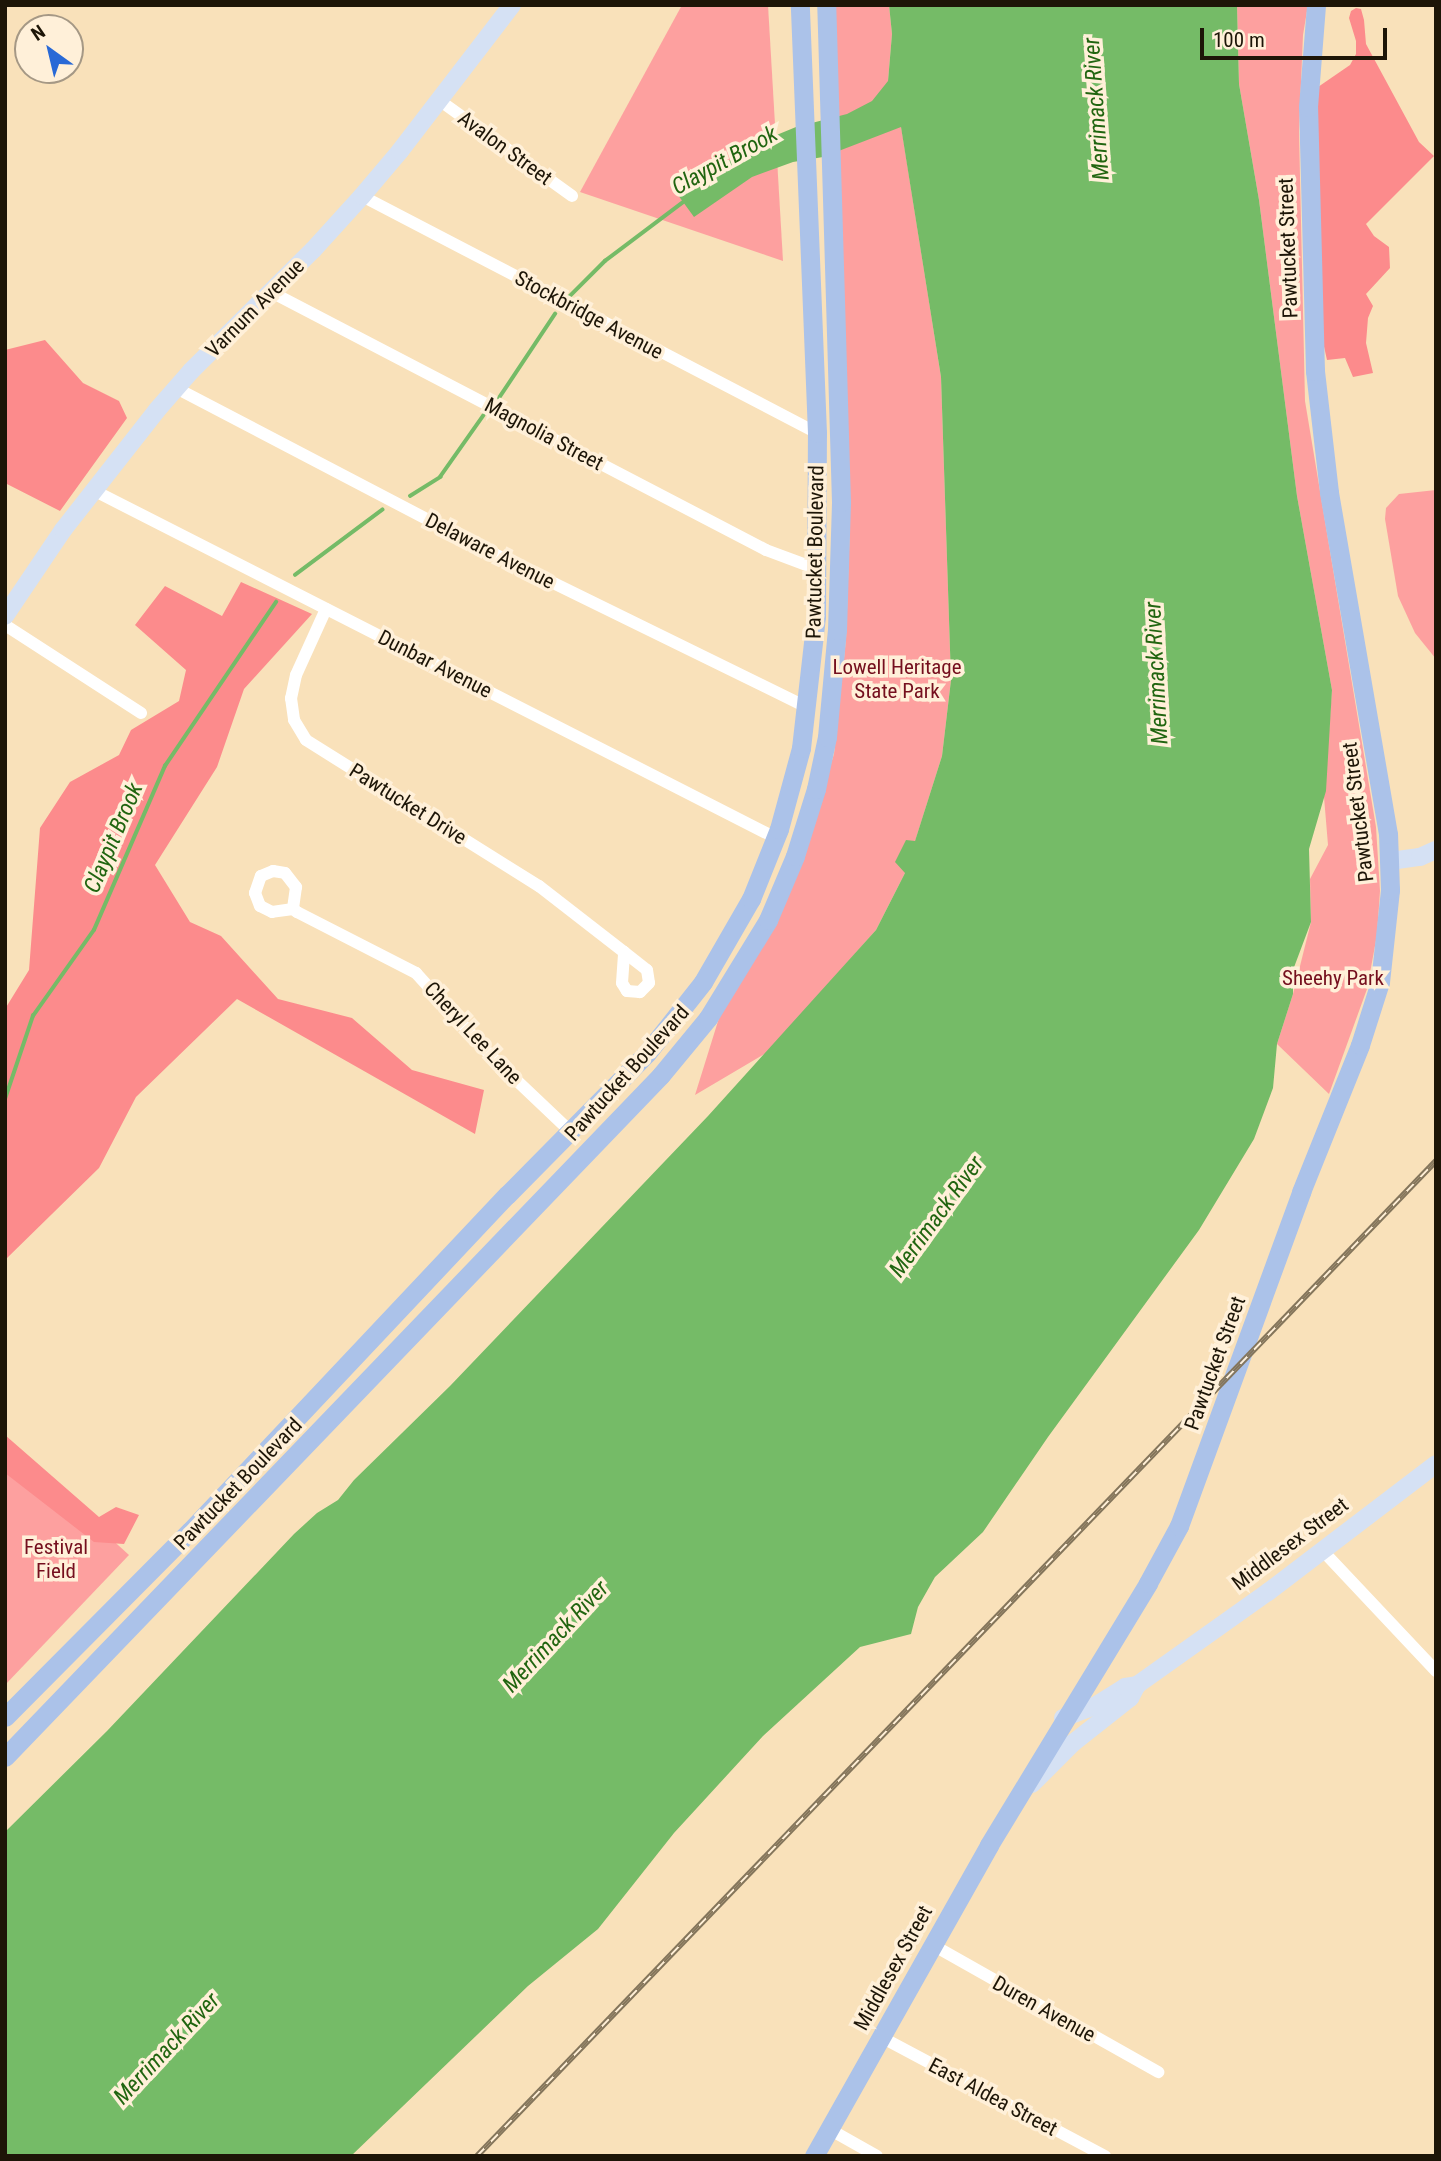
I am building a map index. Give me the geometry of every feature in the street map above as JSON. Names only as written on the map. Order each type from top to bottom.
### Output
[{"type":"main road","name":"Varnum Avenue","points":[[5,616],[93,490],[176,388],[273,293],[362,196],[512,5]]},
{"type":"main road","name":"Pawtucket Boulevard","points":[[5,1717],[232,1487],[570,1130],[648,1053],[703,982],[736,928],[776,838],[791,789],[807,707],[817,569],[817,433],[804,162],[800,5]]},
{"type":"main road","name":"Pawtucket Boulevard","points":[[5,1757],[661,1075],[708,1018],[748,958],[768,920],[806,824],[827,737],[832,697],[841,502],[826,5]]},
{"type":"main road","name":"Pawtucket Street","points":[[1063,1718],[1141,1595],[1179,1526],[1372,1009],[1388,926],[1390,860],[1385,812],[1319,423],[1309,219],[1308,107],[1316,5]]},
{"type":"main road","points":[[1390,860],[1420,856],[1436,850]]},
{"type":"main road","name":"Middlesex Street","points":[[1013,1804],[1073,1742],[1130,1698],[1137,1685],[1434,1468]]},
{"type":"main road","name":"Middlesex Street","points":[[814,2156],[931,1944],[1063,1718],[1095,1706],[1125,1687],[1137,1685]]},
{"type":"street","name":"Avalon Street","points":[[439,100],[572,196]]},
{"type":"street","name":"Stockbridge Avenue","points":[[362,196],[817,433]]},
{"type":"street","name":"Magnolia Street","points":[[273,293],[766,550],[817,569]]},
{"type":"street","name":"Delaware Avenue","points":[[176,388],[478,546],[807,707]]},
{"type":"street","name":"Dunbar Avenue","points":[[93,490],[776,838]]},
{"type":"street","name":"Pawtucket Drive","points":[[326,609],[296,676],[291,698],[294,720],[306,740],[539,886],[624,951]]},
{"type":"street","points":[[5,625],[141,713]]},
{"type":"street","name":"Cheryl Lee Lane","points":[[293,909],[416,973],[431,986],[492,1057],[570,1130]]},
{"type":"street","points":[[1322,1550],[1436,1671]]},
{"type":"street","name":"Duren Avenue","points":[[931,1944],[1158,2072]]},
{"type":"street","name":"East Aldea Street","points":[[881,2037],[1105,2156]]},
{"type":"street","points":[[829,2129],[877,2156]]},
{"type":"green space","points":[[682,5],[768,5],[783,261],[580,192]]},
{"type":"green space","name":"Lowell Heritage State Park","points":[[834,5],[889,5],[892,34],[888,81],[901,126],[941,377],[951,680],[942,756],[905,873],[876,930],[768,1052],[695,1095],[719,1018],[798,871],[834,754],[846,639],[850,523]]},
{"type":"green space","name":"Sheehy Park","points":[[1237,5],[1308,5],[1303,35],[1299,131],[1305,401],[1376,827],[1380,891],[1377,935],[1367,989],[1329,1094],[1277,1044],[1311,922],[1310,879],[1328,845],[1324,797],[1332,690],[1297,496],[1259,200],[1239,84]]},
{"type":"green space","points":[[1436,490],[1436,659],[1415,633],[1398,596],[1385,519],[1386,508],[1399,494]]},
{"type":"green space","name":"Festival Field","points":[[5,1442],[129,1555],[5,1685]]},
{"type":"shaded area","points":[[1361,9],[1366,44],[1419,142],[1434,156],[1366,224],[1374,236],[1389,247],[1390,268],[1366,294],[1373,306],[1368,318],[1366,343],[1373,373],[1353,377],[1345,358],[1327,360],[1323,342],[1316,145],[1318,87],[1350,65],[1356,54],[1356,41],[1349,18],[1351,11]]},
{"type":"shaded area","points":[[45,340],[83,383],[119,401],[127,418],[60,511],[5,483],[5,350]]},
{"type":"shaded area","points":[[241,582],[312,614],[244,689],[217,767],[155,865],[190,922],[221,936],[278,999],[352,1018],[412,1070],[484,1090],[475,1134],[237,999],[136,1097],[99,1168],[5,1260],[5,1009],[29,970],[40,828],[70,782],[119,755],[131,730],[179,701],[186,670],[135,625],[165,586],[222,616]]},
{"type":"shaded area","points":[[5,1435],[99,1517],[116,1507],[139,1515],[124,1544],[94,1542],[5,1473]]},
{"type":"water","name":"Merrimack River","points":[[889,5],[1237,5],[1239,84],[1259,200],[1297,496],[1332,690],[1326,791],[1309,849],[1311,922],[1293,970],[1293,994],[1277,1044],[1273,1088],[1254,1139],[1199,1230],[1048,1437],[983,1532],[935,1577],[918,1607],[911,1634],[860,1647],[763,1736],[674,1833],[598,1929],[528,1986],[351,2156],[5,2156],[5,1832],[107,1731],[294,1534],[317,1513],[338,1500],[354,1480],[450,1386],[708,1116],[876,930],[905,873],[895,862],[906,840],[915,841],[942,756],[951,680],[941,377],[901,127],[823,157],[793,162],[752,177],[694,217],[678,195],[752,145],[796,127],[847,114],[872,101],[888,81],[892,34]]},
{"type":"waterway","name":"Claypit Brook","points":[[569,297],[605,261],[686,200]]},
{"type":"waterway","name":"Claypit Brook","points":[[499,398],[555,314]]},
{"type":"waterway","name":"Claypit Brook","points":[[410,496],[440,477],[483,416]]},
{"type":"waterway","name":"Claypit Brook","points":[[295,575],[382,510]]},
{"type":"waterway","name":"Claypit Brook","points":[[5,1099],[33,1016],[94,930],[165,766],[276,602]]},
{"type":"railway","points":[[477,2156],[1436,1161]]}]
